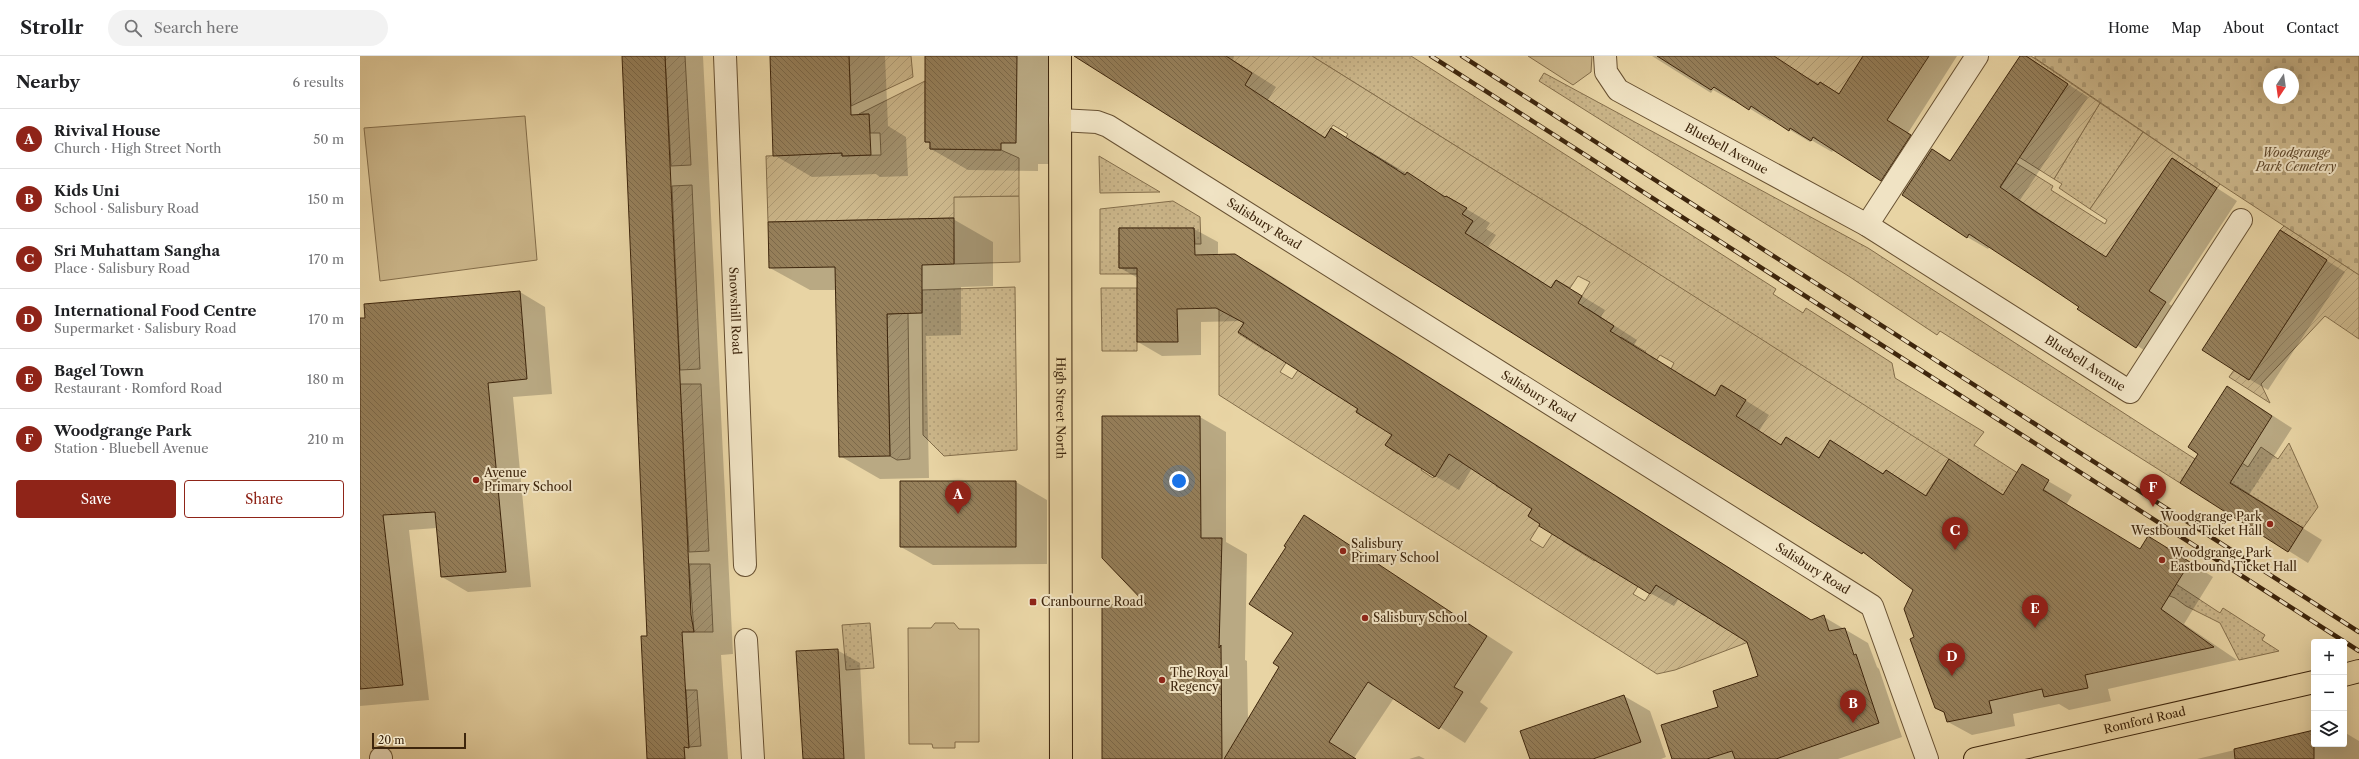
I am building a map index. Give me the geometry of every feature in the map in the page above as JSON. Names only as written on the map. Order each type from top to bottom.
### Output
[{"type":"main road","name":"High Street North","points":[[1060,56],[1061,759]]},
{"type":"main road","points":[[2347,674],[2359,672]]},
{"type":"main road","name":"Romford Road","points":[[1987,758],[2304,685]]},
{"type":"street","name":"Snowshill Road","points":[[725,56],[745,565]]},
{"type":"street","name":"Bluebell Avenue","points":[[1605,56],[1606,72],[1618,90],[1867,225],[2130,392],[2241,220]]},
{"type":"street","points":[[1867,225],[1977,56]]},
{"type":"street","name":"Salisbury Road","points":[[1060,120],[1097,122],[1108,126],[1872,606],[1927,759]]},
{"type":"street","points":[[746,640],[753,759]]},
{"type":"green space","points":[[665,56],[685,56],[691,165],[671,166]]},
{"type":"green space","points":[[849,56],[911,56],[913,77],[851,106]]},
{"type":"green space","points":[[1188,56],[1312,56],[1584,226],[1949,459],[1917,509],[1906,483],[1886,470],[1876,486],[1830,440],[1808,475],[1783,504],[1779,501],[1810,452],[1786,437],[1781,445],[1730,425],[1745,400],[1722,385],[1715,396],[1690,380],[1680,394],[1671,369],[1674,363],[1660,355],[1647,374],[1637,367],[1646,352],[1621,337],[1612,351],[1602,344],[1614,326],[1588,309],[1575,308],[1590,282],[1578,276],[1570,288],[1556,280],[1540,305],[1539,280],[1528,274],[1454,251],[1473,221],[1462,214],[1466,208],[1446,196],[1423,232],[1376,202],[1397,169],[1370,152],[1349,185],[1339,148],[1348,134],[1333,125],[1318,149],[1229,109],[1252,73],[1235,62]]},
{"type":"green space","points":[[1312,56],[1411,56],[1776,289],[1773,294],[1803,313],[1806,308],[1892,363],[1895,378],[1984,432],[1974,445],[2080,513],[2176,584],[2220,613],[2223,608],[2265,635],[2262,640],[2279,651],[2239,660],[2220,623],[2186,606],[2175,598],[2152,589],[2062,534],[1584,226]]},
{"type":"green space","points":[[1528,56],[1592,56],[1591,72],[1573,85]]},
{"type":"green space","points":[[1765,56],[1863,56],[1840,95],[1820,82],[1818,85]]},
{"type":"green space","points":[[2026,56],[2031,56],[2100,103],[2054,179],[2019,157],[2068,84]]},
{"type":"green space","name":"Woodgrange Park Cemetery","points":[[2035,56],[2359,56],[2359,275],[2220,184],[2035,58]]},
{"type":"green space","points":[[1544,73],[1868,248],[2195,459],[2180,483],[1940,331],[1937,335],[1850,277],[1539,81]]},
{"type":"green space","points":[[925,81],[925,142],[930,142],[930,149],[1001,150],[1019,158],[1019,196],[954,197],[954,218],[768,222],[766,156],[842,153],[842,156],[881,155],[880,133],[870,133],[869,114],[859,114]]},
{"type":"green space","points":[[2100,103],[2143,132],[2090,209],[2059,188],[2062,184],[2054,179]]},
{"type":"green space","points":[[525,116],[537,260],[380,281],[364,128]]},
{"type":"green space","points":[[2143,132],[2220,184],[2217,188],[2172,158],[2122,234],[2109,260],[2000,188],[2016,163],[2053,186],[2051,190],[2105,224],[2107,220],[2090,209]]},
{"type":"green space","points":[[1099,156],[1160,192],[1100,193]]},
{"type":"green space","points":[[692,185],[700,369],[680,370],[672,186]]},
{"type":"green space","points":[[1019,196],[1020,262],[954,264],[953,197]]},
{"type":"green space","points":[[1173,201],[1200,217],[1201,244],[1195,244],[1194,228],[1119,228],[1119,268],[1145,268],[1145,274],[1100,274],[1100,209]]},
{"type":"green space","points":[[2284,226],[2359,275],[2359,339],[2325,316],[2261,384],[2270,403],[2229,377],[2234,370],[2249,380],[2327,260],[2280,230]]},
{"type":"green space","points":[[1015,287],[1017,450],[944,456],[923,435],[922,290]]},
{"type":"green space","points":[[1101,288],[1137,288],[1137,351],[1102,351]]},
{"type":"green space","points":[[1219,308],[1244,323],[1238,333],[1266,351],[1272,342],[1291,355],[1280,372],[1292,379],[1298,370],[1304,374],[1310,364],[1316,367],[1310,378],[1358,408],[1356,412],[1367,419],[1400,423],[1385,445],[1398,454],[1403,446],[1429,457],[1421,470],[1433,478],[1458,440],[1505,470],[1496,486],[1508,493],[1542,493],[1528,516],[1540,524],[1530,540],[1543,548],[1568,510],[1578,516],[1563,541],[1594,561],[1610,537],[1653,563],[1633,594],[1645,601],[1657,582],[1704,615],[1713,602],[1716,623],[1728,630],[1730,627],[1751,641],[1675,670],[1657,674],[1219,395]]},
{"type":"green space","points":[[908,313],[910,459],[897,460],[890,456],[887,314]]},
{"type":"green space","points":[[680,384],[701,384],[709,551],[689,552]]},
{"type":"green space","points":[[2289,443],[2318,507],[2303,528],[2230,482],[2242,463],[2248,467],[2261,447],[2278,459]]},
{"type":"green space","points":[[689,564],[710,564],[713,632],[694,632]]},
{"type":"green space","points":[[870,623],[874,668],[846,670],[842,625]]},
{"type":"green space","points":[[935,623],[954,623],[959,629],[979,629],[979,742],[955,742],[955,748],[933,748],[932,744],[909,744],[908,628],[931,628]]},
{"type":"green space","points":[[686,690],[697,690],[701,746],[689,747]]},
{"type":"building","points":[[622,56],[665,56],[691,615],[694,632],[682,632],[689,748],[684,747],[685,759],[647,759],[641,636],[647,636]]},
{"type":"building","points":[[770,56],[849,56],[851,115],[869,114],[871,155],[842,156],[842,153],[773,156]]},
{"type":"building","points":[[925,56],[1017,56],[1016,143],[1001,143],[1001,150],[930,149],[930,142],[925,142]]},
{"type":"building","points":[[1074,56],[1226,56],[1252,73],[1245,85],[1325,138],[1331,128],[1405,175],[1407,172],[1445,197],[1446,196],[1467,208],[1462,214],[1473,221],[1465,233],[1551,288],[1556,280],[1582,296],[1578,303],[1614,326],[1610,331],[1715,396],[1721,385],[1746,400],[1736,416],[1781,445],[1786,437],[1819,458],[1830,440],[1883,474],[1886,470],[1926,496],[1949,459],[2003,495],[2022,464],[2049,480],[2043,490],[2140,549],[2148,536],[2190,562],[2161,609],[2214,647],[2085,675],[2088,688],[2044,697],[2042,689],[1989,701],[1992,713],[1947,722],[1944,712],[1935,708],[1910,639],[1914,637],[1904,609],[1913,590],[1863,552],[1862,554]]},
{"type":"building","points":[[1657,56],[1774,56],[1818,85],[1820,82],[1839,94],[1863,56],[1929,56],[1887,120],[1911,135],[1881,181],[1813,137],[1811,141],[1790,128],[1789,131],[1751,106],[1749,110],[1714,87],[1711,90]]},
{"type":"building","points":[[2020,56],[2026,56],[2068,84],[2000,187],[2036,212],[2106,257],[2172,158],[2217,188],[2149,291],[2166,302],[2136,348],[2077,309],[2079,307],[1969,234],[1967,238],[1902,195],[1932,149],[1950,161]]},
{"type":"building","points":[[954,218],[954,264],[922,265],[922,313],[887,314],[890,456],[839,457],[835,267],[769,268],[768,222]]},
{"type":"building","points":[[1119,228],[1194,228],[1195,255],[1235,254],[1811,620],[1824,615],[1829,631],[1845,628],[1854,655],[1856,654],[1879,723],[1776,759],[1735,759],[1732,751],[1707,759],[1672,759],[1661,725],[1718,707],[1713,691],[1758,676],[1747,642],[1656,585],[1650,594],[1539,526],[1540,524],[1528,516],[1532,509],[1449,454],[1435,477],[1385,445],[1392,435],[1356,412],[1358,409],[1238,332],[1244,323],[1216,308],[1177,309],[1178,342],[1137,342],[1137,268],[1119,268]]},
{"type":"building","points":[[2280,230],[2327,260],[2249,380],[2202,350]]},
{"type":"building","points":[[520,291],[527,379],[488,383],[506,572],[441,577],[435,512],[383,515],[403,685],[360,689],[360,318],[365,318],[364,304]]},
{"type":"building","points":[[2227,386],[2272,416],[2230,483],[2303,528],[2288,552],[2180,483],[2198,454],[2188,447]]},
{"type":"building","points":[[1102,416],[1200,416],[1201,538],[1222,538],[1219,648],[1221,645],[1222,759],[1102,759],[1102,605],[1146,604],[1102,558]]},
{"type":"building","points":[[900,481],[1016,481],[1016,547],[900,547]]},
{"type":"building","name":"Salisbury School","points":[[1304,515],[1487,636],[1454,687],[1463,692],[1439,729],[1368,682],[1329,742],[1356,759],[1224,759],[1279,667],[1273,663],[1293,633],[1249,604],[1286,547],[1284,546]]},
{"type":"building","points":[[838,649],[844,759],[803,759],[796,651]]},
{"type":"building","points":[[1624,695],[1641,742],[1593,759],[1530,759],[1520,731]]},
{"type":"building","points":[[2311,731],[2311,747],[2314,747],[2314,759],[2235,759],[2234,749]]},
{"type":"railway","points":[[1431,56],[2359,651]]},
{"type":"railway","points":[[1462,56],[2359,632]]},
{"type":"place","name":"Avenue Primary School","points":[[476,480]]},
{"type":"place","name":"Woodgrange Park","points":[[2153,507]]},
{"type":"place","name":"Rivival House","points":[[958,514]]},
{"type":"place","name":"Woodgrange Park Westbound Ticket Hall","points":[[2270,524]]},
{"type":"place","name":"Sri Muhattam Sangha","points":[[1955,550]]},
{"type":"place","name":"Salisbury Primary School","points":[[1343,551]]},
{"type":"place","name":"Woodgrange Park Eastbound Ticket Hall","points":[[2162,560]]},
{"type":"place","name":"Cranbourne Road","points":[[1033,602]]},
{"type":"place","name":"Salisbury School","points":[[1365,618]]},
{"type":"place","name":"Bagel Town","points":[[2035,628]]},
{"type":"place","name":"International Food Centre","points":[[1952,676]]},
{"type":"place","name":"The Royal Regency","points":[[1162,680]]},
{"type":"place","name":"Kids Uni","points":[[1853,723]]}]
